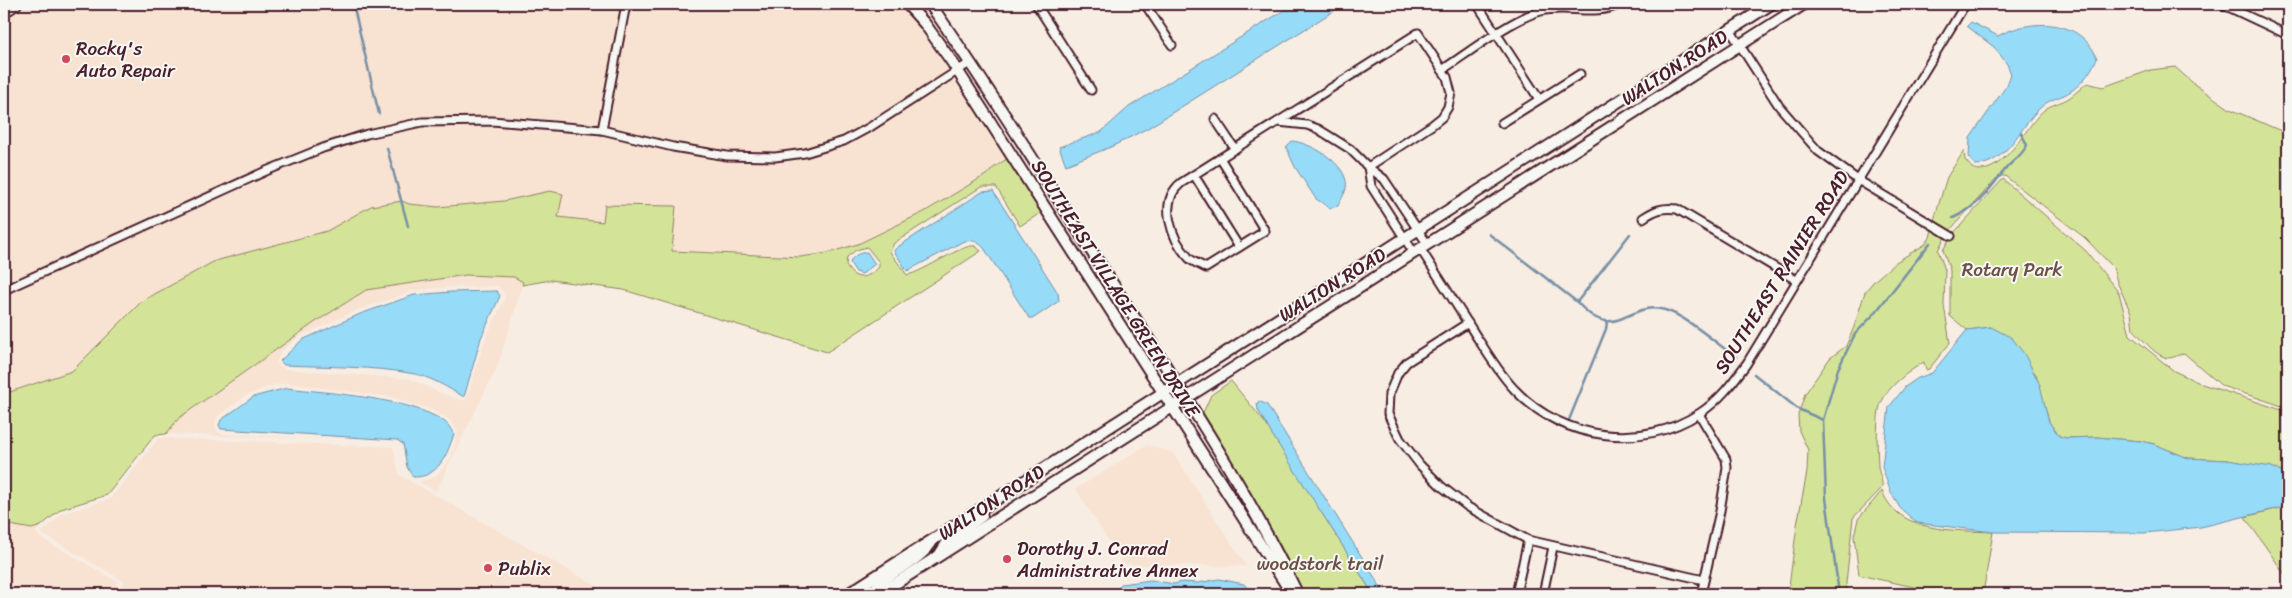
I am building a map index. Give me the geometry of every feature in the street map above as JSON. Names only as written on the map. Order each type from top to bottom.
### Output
[{"type":"main road","points":[[4,12],[16,4]]},
{"type":"main road","name":"SOUTHEAST VILLAGE GREEN DRIVE","points":[[907,4],[925,24],[958,71],[1292,594]]},
{"type":"main road","name":"SOUTHEAST VILLAGE GREEN DRIVE","points":[[930,4],[971,62],[1186,398],[1259,521],[1297,594]]},
{"type":"main road","name":"WALTON ROAD","points":[[848,594],[1771,4]]},
{"type":"main road","name":"WALTON ROAD","points":[[879,594],[1804,4]]},
{"type":"main road","points":[[939,556],[948,540],[978,519],[1007,493]]},
{"type":"main road","points":[[872,594],[881,583],[924,553],[934,539]]},
{"type":"street","points":[[602,130],[626,4]]},
{"type":"street","points":[[1036,4],[1091,90]]},
{"type":"street","points":[[1145,4],[1172,45]]},
{"type":"street","points":[[1477,4],[1540,99]]},
{"type":"street","points":[[1442,70],[1522,18],[1540,11],[1555,9],[1594,10],[1614,7],[1620,4]]},
{"type":"street","name":"SOUTHEAST RAINIER ROAD","points":[[1421,249],[1497,367],[1515,391],[1537,410],[1564,426],[1600,435],[1638,436],[1668,428],[1699,414],[1723,395],[1746,364],[1796,280],[1968,4]]},
{"type":"street","points":[[2222,4],[2288,35]]},
{"type":"street","points":[[1730,30],[1772,95],[1805,137],[1834,164],[1951,236]]},
{"type":"street","points":[[1220,158],[1265,230],[1206,268],[1189,258],[1175,236],[1167,209],[1174,189],[1220,158],[1418,33],[1447,77],[1451,93],[1448,107],[1442,117],[1368,167]]},
{"type":"street","points":[[4,290],[266,170],[323,148],[367,134],[422,122],[492,121],[602,130],[672,147],[727,156],[765,157],[804,153],[844,141],[870,128],[971,62]]},
{"type":"street","points":[[1502,124],[1580,74]]},
{"type":"street","points":[[1215,119],[1235,149]]},
{"type":"street","points":[[1277,122],[1307,125],[1318,129],[1350,149],[1368,167],[1384,179],[1418,230],[1421,249]]},
{"type":"street","points":[[1368,167],[1371,186],[1405,238],[1421,249]]},
{"type":"street","points":[[1194,175],[1239,247]]},
{"type":"street","points":[[1643,218],[1654,210],[1665,208],[1677,209],[1796,280]]},
{"type":"street","points":[[1468,323],[1407,362],[1398,373],[1389,394],[1388,414],[1400,439],[1420,465],[1441,486],[1468,507],[1528,540],[1704,580]]},
{"type":"street","points":[[1699,414],[1726,459],[1727,468],[1720,511],[1701,594]]},
{"type":"street","points":[[1516,594],[1528,540]]},
{"type":"street","points":[[1543,594],[1553,547]]},
{"type":"shaded area","points":[[25,4],[621,4],[598,124],[491,116],[421,117],[365,129],[321,143],[264,166],[4,284],[4,18]]},
{"type":"shaded area","points":[[631,4],[901,4],[922,27],[952,70],[868,123],[842,137],[803,148],[774,152],[727,152],[673,142],[607,126]]},
{"type":"shaded area","points":[[913,4],[922,4],[933,16],[965,61],[959,65]]},
{"type":"shaded area","points":[[957,78],[1008,158],[989,173],[924,212],[858,244],[828,253],[800,257],[671,251],[606,205],[603,222],[557,217],[562,194],[550,191],[504,201],[438,207],[409,204],[402,201],[371,206],[327,231],[215,262],[142,301],[72,371],[4,394],[4,295],[134,237],[187,211],[325,152],[368,138],[423,127],[492,126],[602,134],[672,152],[726,161],[775,162],[806,157],[847,146],[873,132]]},
{"type":"shaded area","points":[[466,275],[514,277],[523,283],[498,365],[436,491],[419,482],[435,477],[451,458],[458,432],[449,419],[430,409],[391,397],[287,383],[269,386],[245,396],[218,416],[215,423],[217,431],[221,434],[326,439],[166,434],[179,418],[314,323],[366,290]],"holes":[[[498,286],[504,293],[505,298],[485,340],[466,401],[453,398],[409,379],[284,369],[276,363],[281,351],[300,336],[358,310],[413,291],[451,287]]]},
{"type":"shaded area","points":[[159,438],[393,447],[399,475],[611,594],[117,594],[124,581],[41,533],[62,514],[110,499]]},
{"type":"shaded area","points":[[1147,445],[1173,453],[1246,566],[1123,564],[1076,489]]},
{"type":"shaded area","points":[[4,524],[32,529],[41,526],[36,532],[39,537],[118,582],[111,594],[4,594]]},
{"type":"green space","points":[[2175,67],[2194,84],[2230,109],[2288,134],[2288,408],[2222,386],[2184,353],[2169,358],[2155,352],[2133,329],[2131,313],[2117,282],[2113,267],[2085,238],[2005,176],[1999,176],[1950,230],[1934,220],[1947,177],[1964,151],[1965,160],[1972,168],[1983,170],[2003,159],[2044,110],[2069,98],[2087,83],[2103,87],[2151,70]]},
{"type":"green space","points":[[1008,158],[1042,212],[1020,226],[996,187],[981,187],[894,243],[890,252],[907,275],[969,246],[975,246],[981,251],[827,352],[624,290],[551,280],[522,285],[523,282],[514,277],[466,275],[366,290],[314,323],[179,418],[166,434],[155,435],[107,495],[61,509],[41,526],[32,529],[4,524],[4,394],[72,371],[142,301],[215,261],[327,231],[371,206],[402,201],[409,204],[438,207],[504,201],[550,191],[563,194],[558,217],[603,222],[605,205],[676,206],[672,251],[800,257],[828,253],[858,244],[924,212],[989,173]],"holes":[[[867,247],[879,262],[879,267],[875,271],[861,277],[853,274],[846,265],[847,257],[856,250]]]},
{"type":"green space","name":"Rotary Park","points":[[2003,179],[2086,251],[2119,293],[2130,335],[2174,371],[2202,384],[2288,412],[2288,476],[2283,472],[2227,460],[2188,458],[2154,444],[2141,441],[2097,437],[2066,438],[2059,436],[2049,422],[2036,374],[1991,327],[1967,330],[1950,316],[1950,270],[1943,250],[1951,236]]},
{"type":"green space","points":[[1932,229],[1945,237],[1938,250],[1945,270],[1944,305],[1950,343],[1929,369],[1926,370],[1924,362],[1912,370],[1889,390],[1881,403],[1878,415],[1877,442],[1878,468],[1882,488],[1853,518],[1846,583],[1848,594],[1788,594],[1797,525],[1807,472],[1808,450],[1799,431],[1798,415],[1805,394],[1830,358],[1846,346],[1865,292],[1873,282],[1896,262],[1924,245],[1930,238]]},
{"type":"green space","name":"woodstork trail","points":[[1231,381],[1266,424],[1373,594],[1304,594],[1245,485],[1202,415],[1211,395]]},
{"type":"green space","points":[[1882,491],[1890,505],[1901,515],[1914,522],[1930,527],[1993,532],[1983,594],[1946,594],[1859,575],[1854,536],[1858,519]]},
{"type":"green space","points":[[2288,506],[2288,579],[2245,517]]},
{"type":"water","points":[[1294,4],[1345,4],[1148,128],[1113,146],[1066,165],[1059,147],[1101,132],[1129,107]]},
{"type":"water","points":[[1971,22],[1998,36],[2025,26],[2054,25],[2079,35],[2090,45],[2097,58],[2088,75],[2079,85],[2043,106],[2004,152],[1996,159],[1975,165],[1969,158],[1970,138],[2007,85],[2011,74],[2007,64],[1995,48],[1967,26]]},
{"type":"water","points":[[1292,141],[1300,142],[1316,149],[1325,154],[1339,167],[1346,185],[1338,206],[1330,208],[1316,199],[1295,167],[1286,147]]},
{"type":"water","points":[[993,191],[1058,293],[1059,301],[1034,318],[1029,318],[984,248],[977,242],[962,242],[907,271],[894,251],[982,192]]},
{"type":"water","points":[[867,252],[875,264],[862,274],[856,272],[850,263],[852,258]]},
{"type":"water","points":[[497,291],[500,296],[481,338],[464,397],[434,381],[415,374],[366,368],[284,365],[280,361],[302,340],[360,314],[414,295]]},
{"type":"water","points":[[1991,327],[2012,338],[2025,355],[2040,385],[2049,422],[2059,436],[2066,438],[2097,437],[2141,441],[2154,444],[2188,458],[2227,460],[2272,467],[2288,476],[2288,506],[2201,527],[2145,533],[1993,532],[1917,523],[1900,508],[1891,493],[1882,467],[1889,407],[1905,387],[1918,378],[1932,373],[1967,330]]},
{"type":"water","points":[[287,388],[369,398],[412,407],[445,422],[454,434],[445,457],[440,464],[429,474],[413,477],[407,467],[403,444],[397,440],[221,429],[219,425],[221,420],[253,397]]},
{"type":"water","points":[[1259,401],[1267,405],[1385,594],[1373,594],[1271,433],[1258,410],[1257,403]]},
{"type":"water","points":[[1219,579],[1244,584],[1252,594],[1115,594],[1121,584],[1151,580],[1174,584],[1182,582],[1198,583]]},
{"type":"waterway","points":[[353,4],[379,114]]},
{"type":"waterway","points":[[1953,218],[1970,209],[2021,154],[2027,145],[2021,133]]},
{"type":"waterway","points":[[387,148],[408,226]]},
{"type":"waterway","points":[[1489,234],[1577,302],[1590,315],[1602,320],[1612,321],[1641,310],[1652,308],[1665,310],[1692,324],[1736,357]]},
{"type":"waterway","points":[[1577,302],[1630,234]]},
{"type":"waterway","points":[[1839,594],[1826,498],[1823,420],[1838,369],[1855,334],[1875,313],[1930,243]]},
{"type":"waterway","points":[[1569,420],[1606,329],[1607,322]]},
{"type":"waterway","points":[[1754,374],[1798,409],[1823,420]]},
{"type":"place","name":"Rocky's Auto Repair","points":[[66,59]]},
{"type":"place","name":"Dorothy J. Conrad Administrative Annex","points":[[1007,559]]},
{"type":"place","name":"Publix","points":[[488,568]]}]
